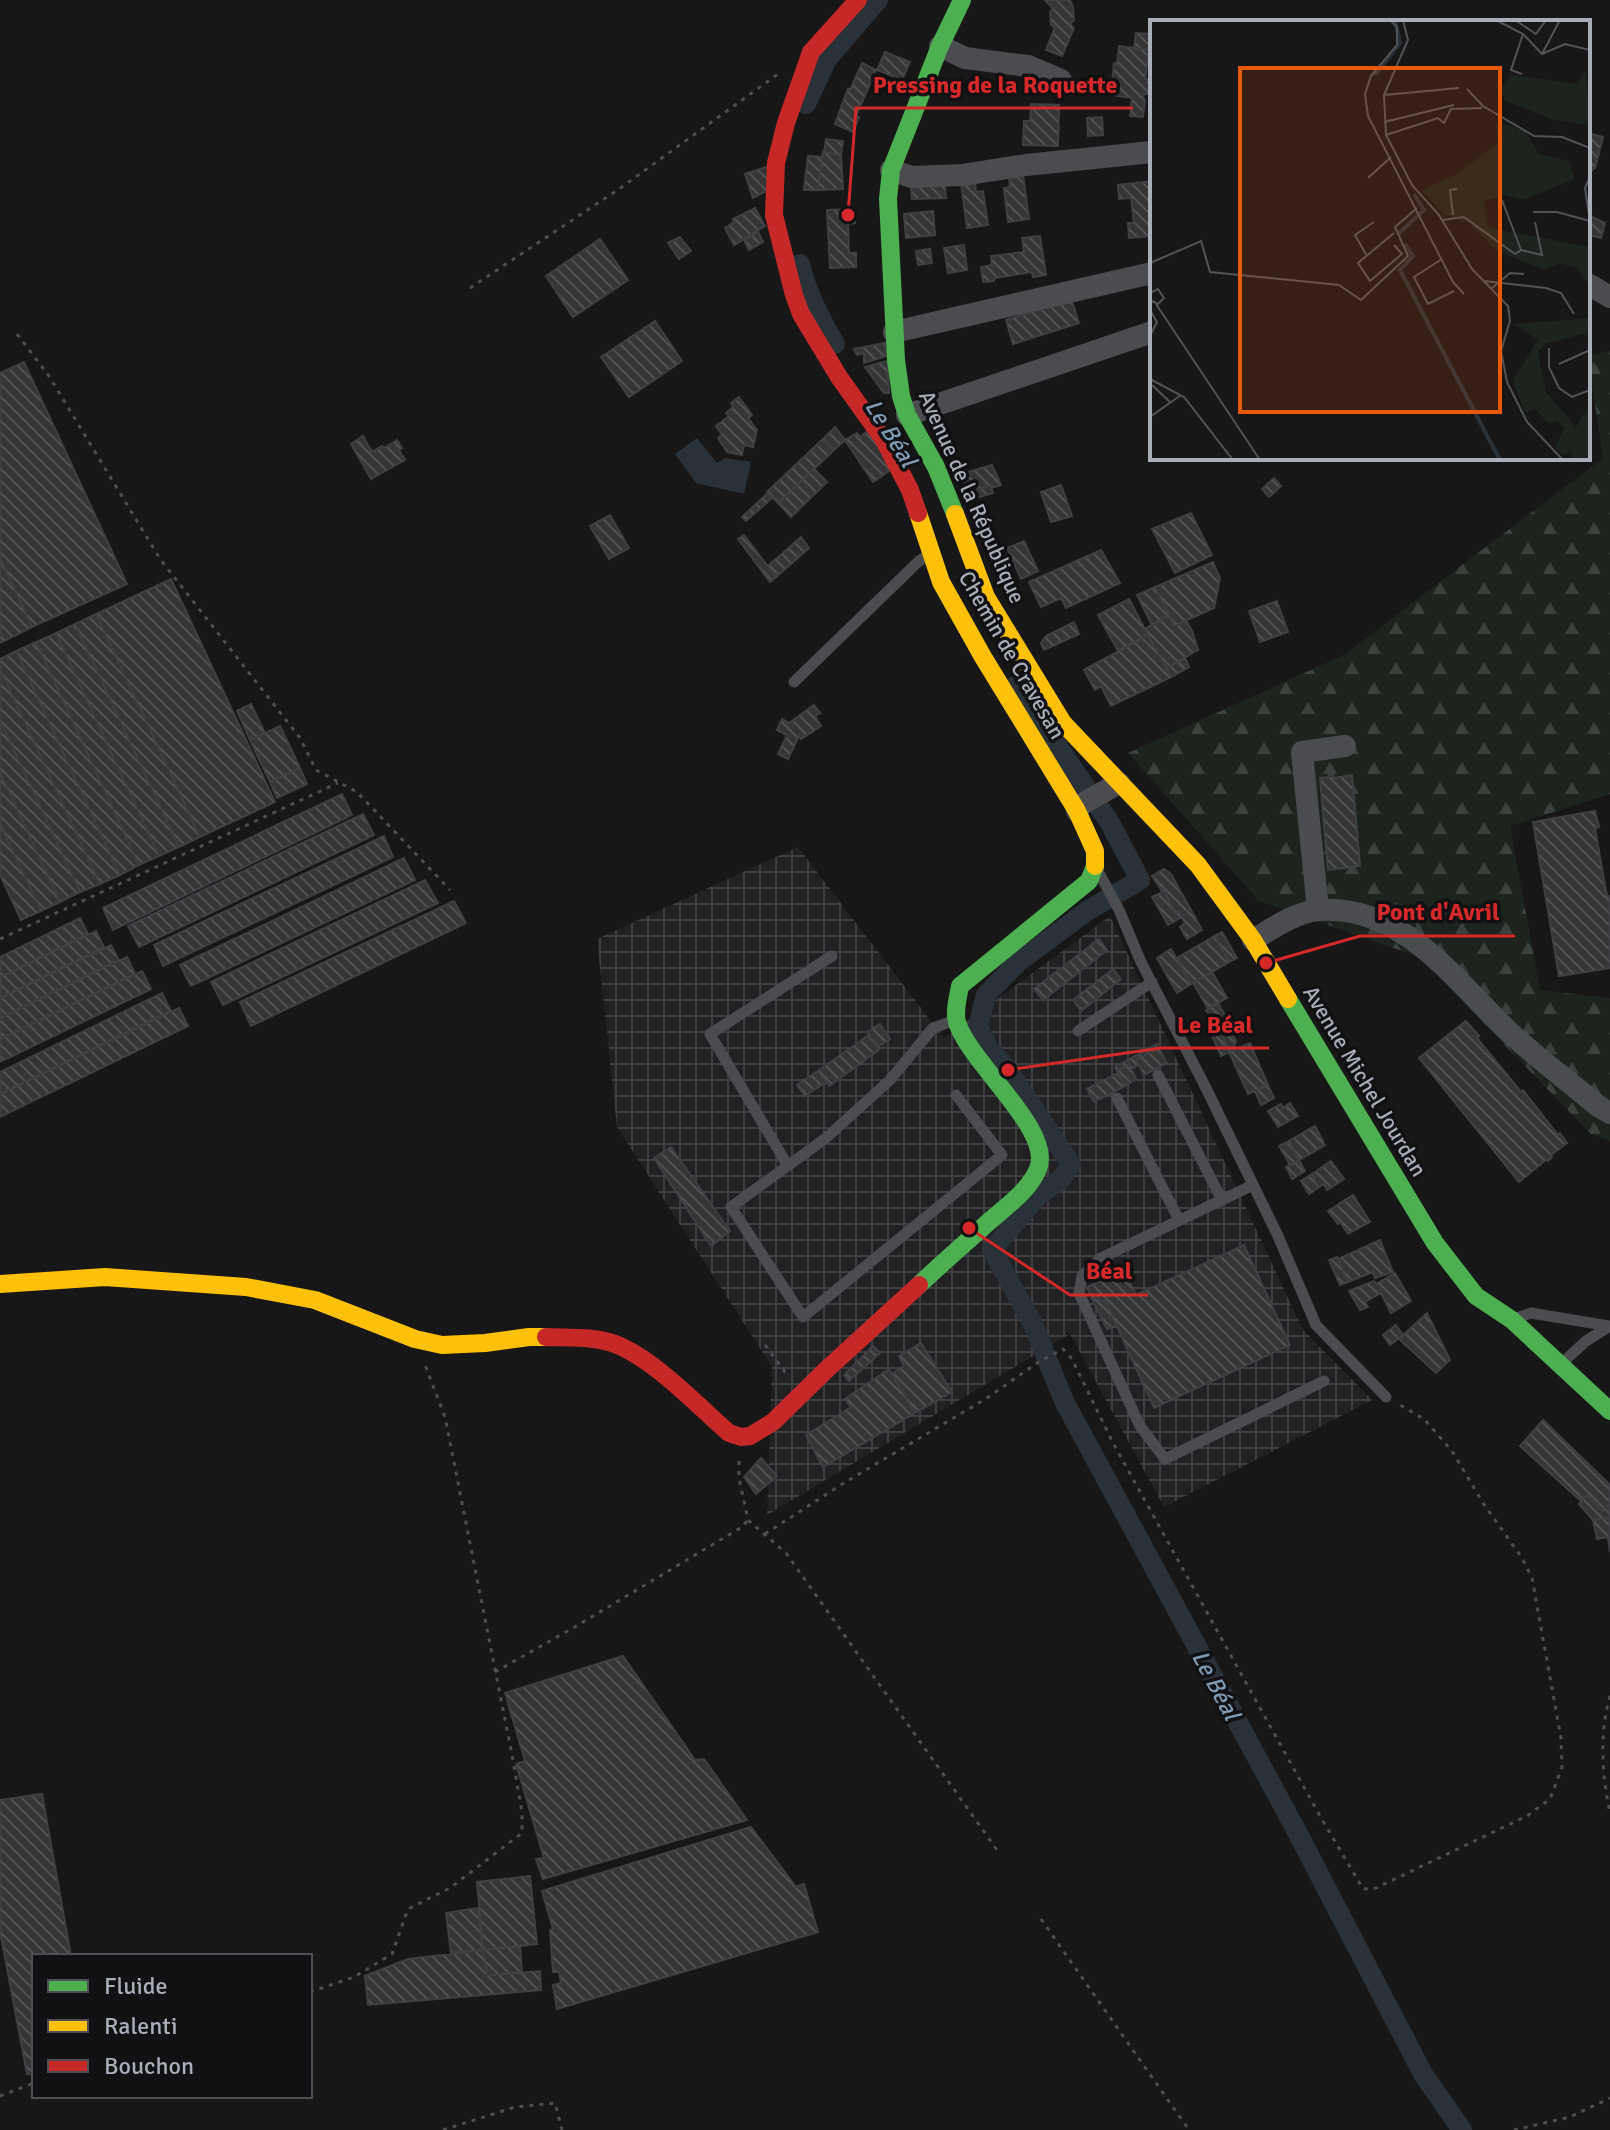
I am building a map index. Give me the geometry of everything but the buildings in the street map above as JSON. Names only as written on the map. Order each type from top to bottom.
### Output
[{"type":"street","name":"Chemin de Cravesan","points":[[858,0],[811,52],[796,91],[776,163],[774,215],[801,314],[839,377],[884,440],[910,490],[941,582],[997,682],[1080,808],[1095,851],[1095,867]]},
{"type":"street","name":"Avenue de la République","points":[[962,0],[940,46],[891,170],[888,199],[894,332],[901,396],[907,415],[936,467],[986,597],[1063,723]]},
{"type":"street","points":[[940,46],[965,58],[1028,66],[1061,80]]},
{"type":"street","points":[[891,170],[912,177],[962,175],[1150,152]]},
{"type":"street","points":[[894,332],[1150,273]]},
{"type":"street","points":[[1590,285],[1610,297]]},
{"type":"street","points":[[907,415],[1150,333]]},
{"type":"street","name":"Avenue Michel Jourdan","points":[[1063,723],[1111,788],[1198,865],[1253,940],[1435,1243],[1476,1296],[1512,1320],[1610,1411]]},
{"type":"street","points":[[1318,910],[1302,752],[1345,746]]},
{"type":"street","points":[[1080,808],[1111,788]]},
{"type":"street","points":[[0,1284],[105,1277],[246,1287],[315,1300],[415,1339],[442,1345],[529,1337],[612,1343],[642,1357],[729,1433],[740,1437],[755,1434],[781,1415],[1024,1190],[1040,1164],[1038,1145],[1026,1122],[972,1052],[956,1020],[960,986],[1080,889],[1089,881],[1095,867]]},
{"type":"street","points":[[1253,940],[1297,916],[1318,910],[1348,911],[1384,922],[1431,952],[1507,1030],[1610,1113]]},
{"type":"lane","points":[[794,682],[919,561],[933,553]]},
{"type":"lane","points":[[1095,867],[1278,1236],[1316,1325],[1386,1397]]},
{"type":"lane","points":[[788,1166],[710,1034],[832,956]]},
{"type":"lane","points":[[1078,1031],[1152,982]]},
{"type":"lane","points":[[956,1020],[933,1028],[890,1080],[826,1138],[731,1207],[803,1317],[1002,1155],[956,1095]]},
{"type":"lane","points":[[1158,1075],[1222,1200]]},
{"type":"lane","points":[[1117,1098],[1179,1220]]},
{"type":"lane","points":[[1253,1185],[1101,1258],[1082,1276],[1079,1293],[1140,1426],[1165,1459],[1324,1381]]},
{"type":"lane","points":[[1512,1320],[1531,1313],[1610,1326]]},
{"type":"lane","points":[[1561,1365],[1586,1341],[1610,1326]]},
{"type":"path","points":[[470,288],[619,189],[811,52]]},
{"type":"path","points":[[17,334],[49,376],[160,559],[300,738],[316,770],[357,792],[450,890]]},
{"type":"path","points":[[0,939],[338,782]]},
{"type":"path","points":[[312,1991],[354,1977],[392,1954],[408,1909],[450,1888],[522,1833],[522,1812],[445,1417],[415,1339]]},
{"type":"path","points":[[765,1345],[785,1372],[810,1385]]},
{"type":"path","points":[[765,1534],[1063,1349],[1072,1359],[1121,1456],[1320,1816],[1363,1889],[1376,1888],[1527,1816],[1550,1799],[1562,1767],[1561,1738],[1532,1578],[1452,1451],[1424,1419],[1386,1397]]},
{"type":"path","points":[[740,1437],[739,1478],[748,1520],[786,1553],[997,1850]]},
{"type":"path","points":[[495,1672],[742,1527],[748,1520]]},
{"type":"path","points":[[1610,1696],[1603,1744],[1610,1813]]},
{"type":"path","points":[[1041,1919],[1189,2130]]},
{"type":"path","points":[[0,2096],[32,2084]]},
{"type":"path","points":[[1514,2130],[1570,2117],[1610,2098]]},
{"type":"path","points":[[443,2130],[515,2107],[555,2103],[562,2130]]},
{"type":"shaded area","points":[[697,438],[717,463],[725,458],[751,462],[744,494],[696,483],[675,454]]},
{"type":"shaded area","points":[[798,847],[944,1038],[1110,916],[1303,1330],[1372,1400],[1164,1507],[1070,1334],[767,1515],[772,1367],[617,1127],[597,939]]},
{"type":"green space","points":[[1610,351],[1610,794],[1510,826],[1540,990],[1610,998],[1610,1141],[1591,1134],[1419,957],[1259,901],[1128,753],[1344,655],[1603,458],[1590,356]]},
{"type":"waterway","name":"Le Béal","points":[[806,104],[827,59],[878,0]]},
{"type":"waterway","name":"Le Béal","points":[[800,264],[819,316],[835,344]]},
{"type":"waterway","name":"Le Béal","points":[[1016,685],[1110,823],[1140,880],[1087,911],[1017,963],[986,995],[978,1026],[989,1049],[1008,1070],[1071,1164],[1062,1178],[1037,1197],[992,1250],[1033,1324],[1064,1401],[1295,1828],[1423,2074],[1462,2130]]},
{"type":"traffic: fast","points":[[955,514],[936,467],[907,415],[901,396],[896,360],[888,199],[891,170],[940,46],[962,0]]},
{"type":"traffic: fast","points":[[919,1285],[1021,1193],[1038,1169],[1040,1153],[1034,1135],[977,1057],[957,1022],[960,986],[1089,881],[1095,866]]},
{"type":"traffic: fast","points":[[1288,999],[1435,1243],[1476,1296],[1512,1320],[1610,1411]]},
{"type":"traffic: slow","points":[[918,513],[941,582],[1077,811],[1095,851],[1095,866]]},
{"type":"traffic: slow","points":[[955,514],[986,597],[1063,723],[1198,865],[1253,940],[1288,999]]},
{"type":"traffic: slow","points":[[0,1284],[105,1277],[246,1287],[315,1300],[415,1339],[442,1345],[546,1337]]},
{"type":"traffic: jam","points":[[858,0],[811,52],[786,123],[776,163],[774,215],[801,314],[839,377],[884,440],[910,490],[918,513]]},
{"type":"traffic: jam","points":[[546,1337],[598,1340],[630,1351],[675,1384],[729,1433],[750,1436],[773,1422],[919,1285]]},
{"type":"place","name":"Pressing de la Roquette","points":[[848,215]]},
{"type":"place","name":"Pont d'Avril","points":[[1266,963]]},
{"type":"place","name":"Le Béal","points":[[1008,1070]]},
{"type":"place","name":"Béal","points":[[969,1228]]}]
